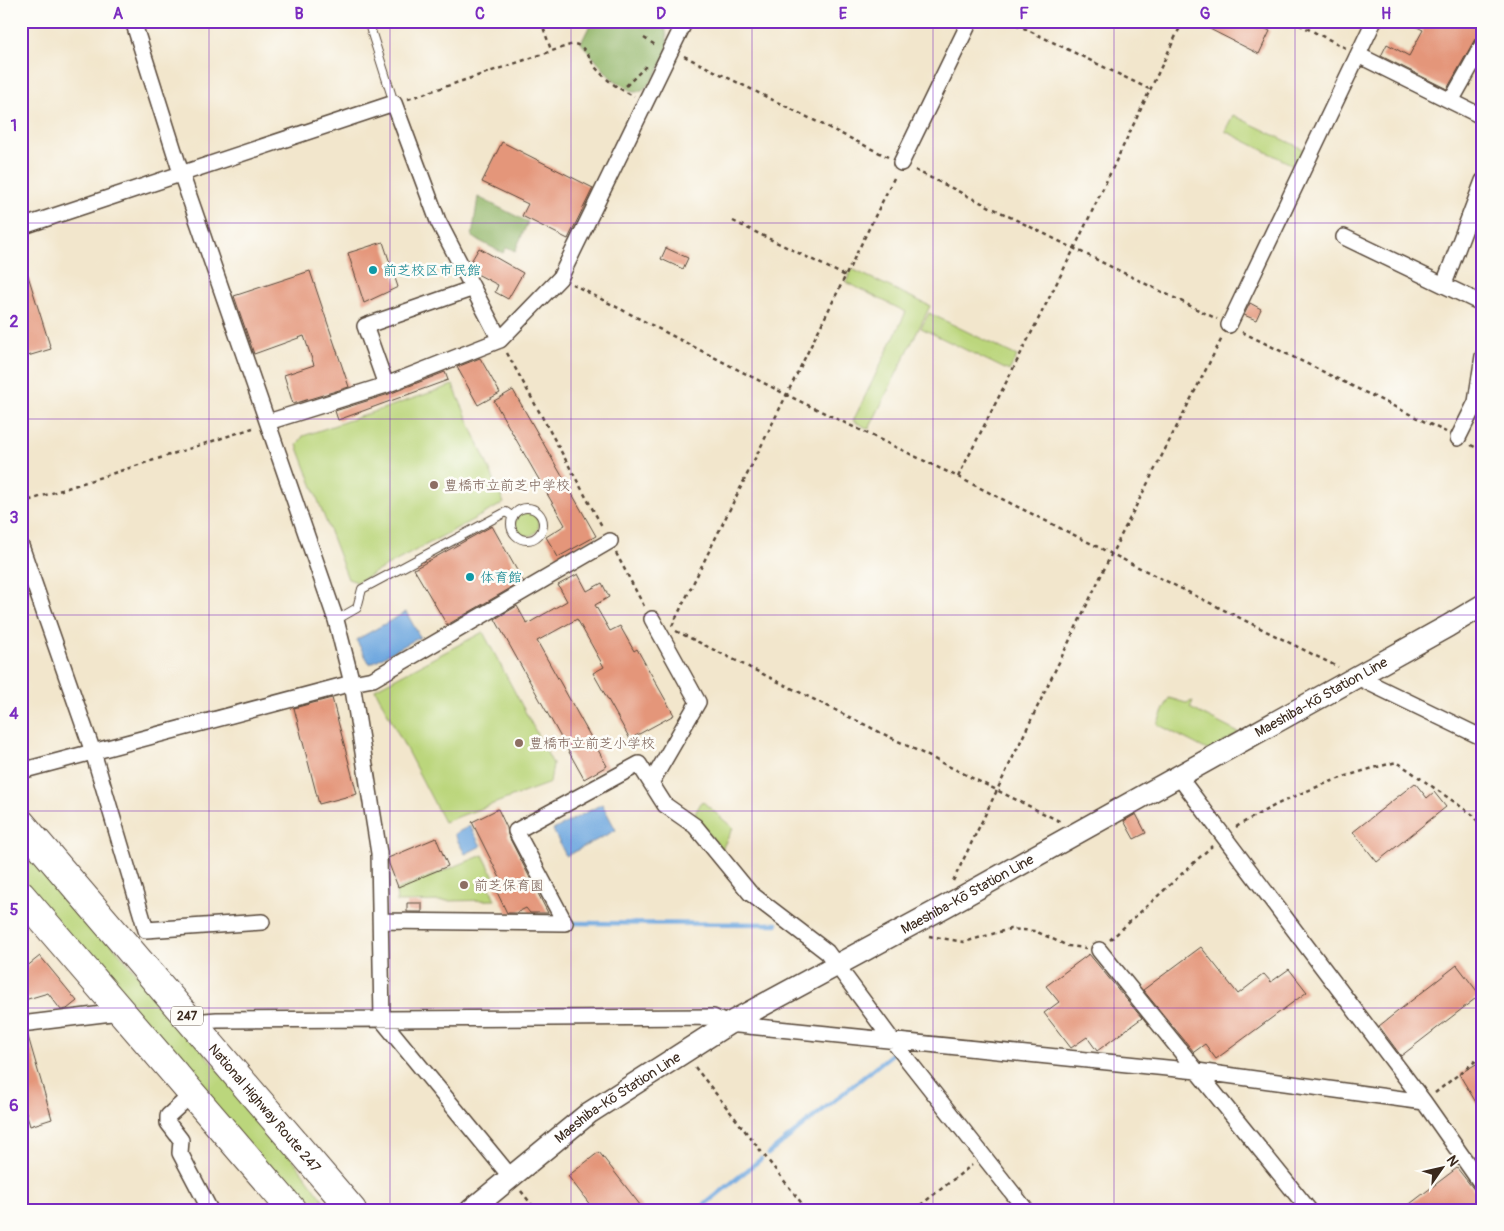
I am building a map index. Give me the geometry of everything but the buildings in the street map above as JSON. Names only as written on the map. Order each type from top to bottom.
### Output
[{"type":"highway","name":"National Highway Route 247","points":[[21,823],[352,1210]]},
{"type":"highway","points":[[21,895],[191,1095],[292,1210]]},
{"type":"main road","name":"Maeshiba-Kō Station Line","points":[[471,1210],[589,1113],[728,1024],[1179,777],[1483,605]]},
{"type":"street","points":[[133,21],[181,174],[336,620],[352,683],[380,852],[382,1020],[510,1176]]},
{"type":"street","points":[[268,422],[386,385],[500,340],[560,278],[685,21]]},
{"type":"street","points":[[901,163],[970,21]]},
{"type":"street","points":[[1229,325],[1374,21]]},
{"type":"street","points":[[1451,101],[1483,44]]},
{"type":"street","points":[[1358,54],[1483,117]]},
{"type":"street","points":[[21,228],[394,103],[438,221],[471,288],[500,340]]},
{"type":"street","points":[[1444,284],[1483,182]]},
{"type":"street","points":[[1344,236],[1483,304]]},
{"type":"street","points":[[386,385],[365,326],[471,288]]},
{"type":"street","points":[[1458,438],[1476,402],[1483,356]]},
{"type":"street","points":[[21,771],[352,683],[373,680],[610,542]]},
{"type":"street","points":[[21,546],[93,752],[146,930],[262,922]]},
{"type":"street","points":[[651,782],[698,702],[652,619]]},
{"type":"street","points":[[1357,677],[1483,738]]},
{"type":"street","points":[[381,921],[565,923],[516,831],[639,764],[665,805],[695,826],[750,893],[827,952],[892,1040],[1026,1210]]},
{"type":"street","points":[[1179,777],[1424,1102],[1483,1186]]},
{"type":"street","points":[[1099,950],[1308,1210]]},
{"type":"street","points":[[21,1024],[120,1012]]},
{"type":"street","points":[[192,1022],[217,1020],[713,1017],[728,1024],[1197,1071],[1424,1102]]},
{"type":"street","points":[[191,1095],[168,1116],[168,1123],[180,1140],[180,1153],[210,1210]]},
{"type":"lane","points":[[368,21],[394,103]]},
{"type":"lane","points":[[524,508],[534,509],[542,518],[541,532],[530,540],[522,539],[513,529],[513,517],[524,508]]},
{"type":"lane","points":[[336,620],[357,608],[362,588],[506,512],[513,517]]},
{"type":"path","points":[[541,21],[551,50]]},
{"type":"path","points":[[1009,21],[1150,89]]},
{"type":"path","points":[[958,477],[1074,249],[1183,21]]},
{"type":"path","points":[[1292,21],[1358,54]]},
{"type":"path","points":[[394,103],[568,44],[579,45],[608,80],[631,94],[641,96],[654,85]]},
{"type":"path","points":[[671,50],[1483,451]]},
{"type":"path","points":[[670,628],[901,163]]},
{"type":"path","points":[[733,221],[846,276]]},
{"type":"path","points":[[560,278],[787,395],[958,477],[1357,677]]},
{"type":"path","points":[[946,906],[945,897],[1111,555],[1229,325]]},
{"type":"path","points":[[500,340],[652,619],[1080,831]]},
{"type":"path","points":[[21,503],[268,422]]},
{"type":"path","points":[[904,929],[964,942],[1010,929],[1035,931],[1068,946],[1099,950],[1222,836],[1254,817],[1355,772],[1397,762],[1473,815],[1483,828]]},
{"type":"path","points":[[683,1052],[807,1210]]},
{"type":"path","points":[[1424,1102],[1483,1055]]},
{"type":"path","points":[[914,1210],[984,1156]]},
{"type":"green space","points":[[592,21],[664,21],[667,50],[655,76],[645,88],[634,92],[611,78],[581,43]]},
{"type":"green space","points":[[1233,115],[1307,151],[1299,168],[1225,131]]},
{"type":"green space","points":[[478,197],[528,222],[515,251],[507,247],[503,253],[472,237]]},
{"type":"green space","points":[[852,269],[930,306],[869,429],[853,421],[906,312],[846,282]]},
{"type":"green space","points":[[929,313],[1017,356],[1009,371],[921,328]]},
{"type":"green space","points":[[453,385],[504,503],[357,582],[348,579],[297,445],[303,436]]},
{"type":"green space","points":[[527,512],[536,515],[539,524],[536,533],[527,536],[518,533],[515,524],[518,515]]},
{"type":"green space","points":[[483,632],[553,764],[550,783],[444,822],[375,689]]},
{"type":"green space","points":[[1169,698],[1186,703],[1193,701],[1190,708],[1239,733],[1209,751],[1157,724]]},
{"type":"green space","points":[[702,801],[733,828],[722,849],[693,817]]},
{"type":"green space","points":[[21,837],[286,1150],[331,1210],[302,1210],[21,883]]},
{"type":"green space","points":[[483,855],[494,877],[487,881],[495,900],[397,902],[396,890]]},
{"type":"water","points":[[406,612],[420,637],[370,664],[356,640]]},
{"type":"water","points":[[602,804],[616,830],[566,856],[553,830]]},
{"type":"water","points":[[470,826],[481,846],[465,854],[454,834]]},
{"type":"waterway","points":[[568,923],[777,924]]},
{"type":"waterway","points":[[768,1154],[892,1054]]},
{"type":"waterway","points":[[698,1210],[761,1159]]},
{"type":"place","name":"前芝校区市民館","points":[[373,270]]},
{"type":"place","name":"豊橋市立前芝中学校","points":[[434,485]]},
{"type":"place","name":"体育館","points":[[470,577]]},
{"type":"place","name":"豊橋市立前芝小学校","points":[[519,743]]},
{"type":"place","name":"前芝保育園","points":[[464,885]]}]
